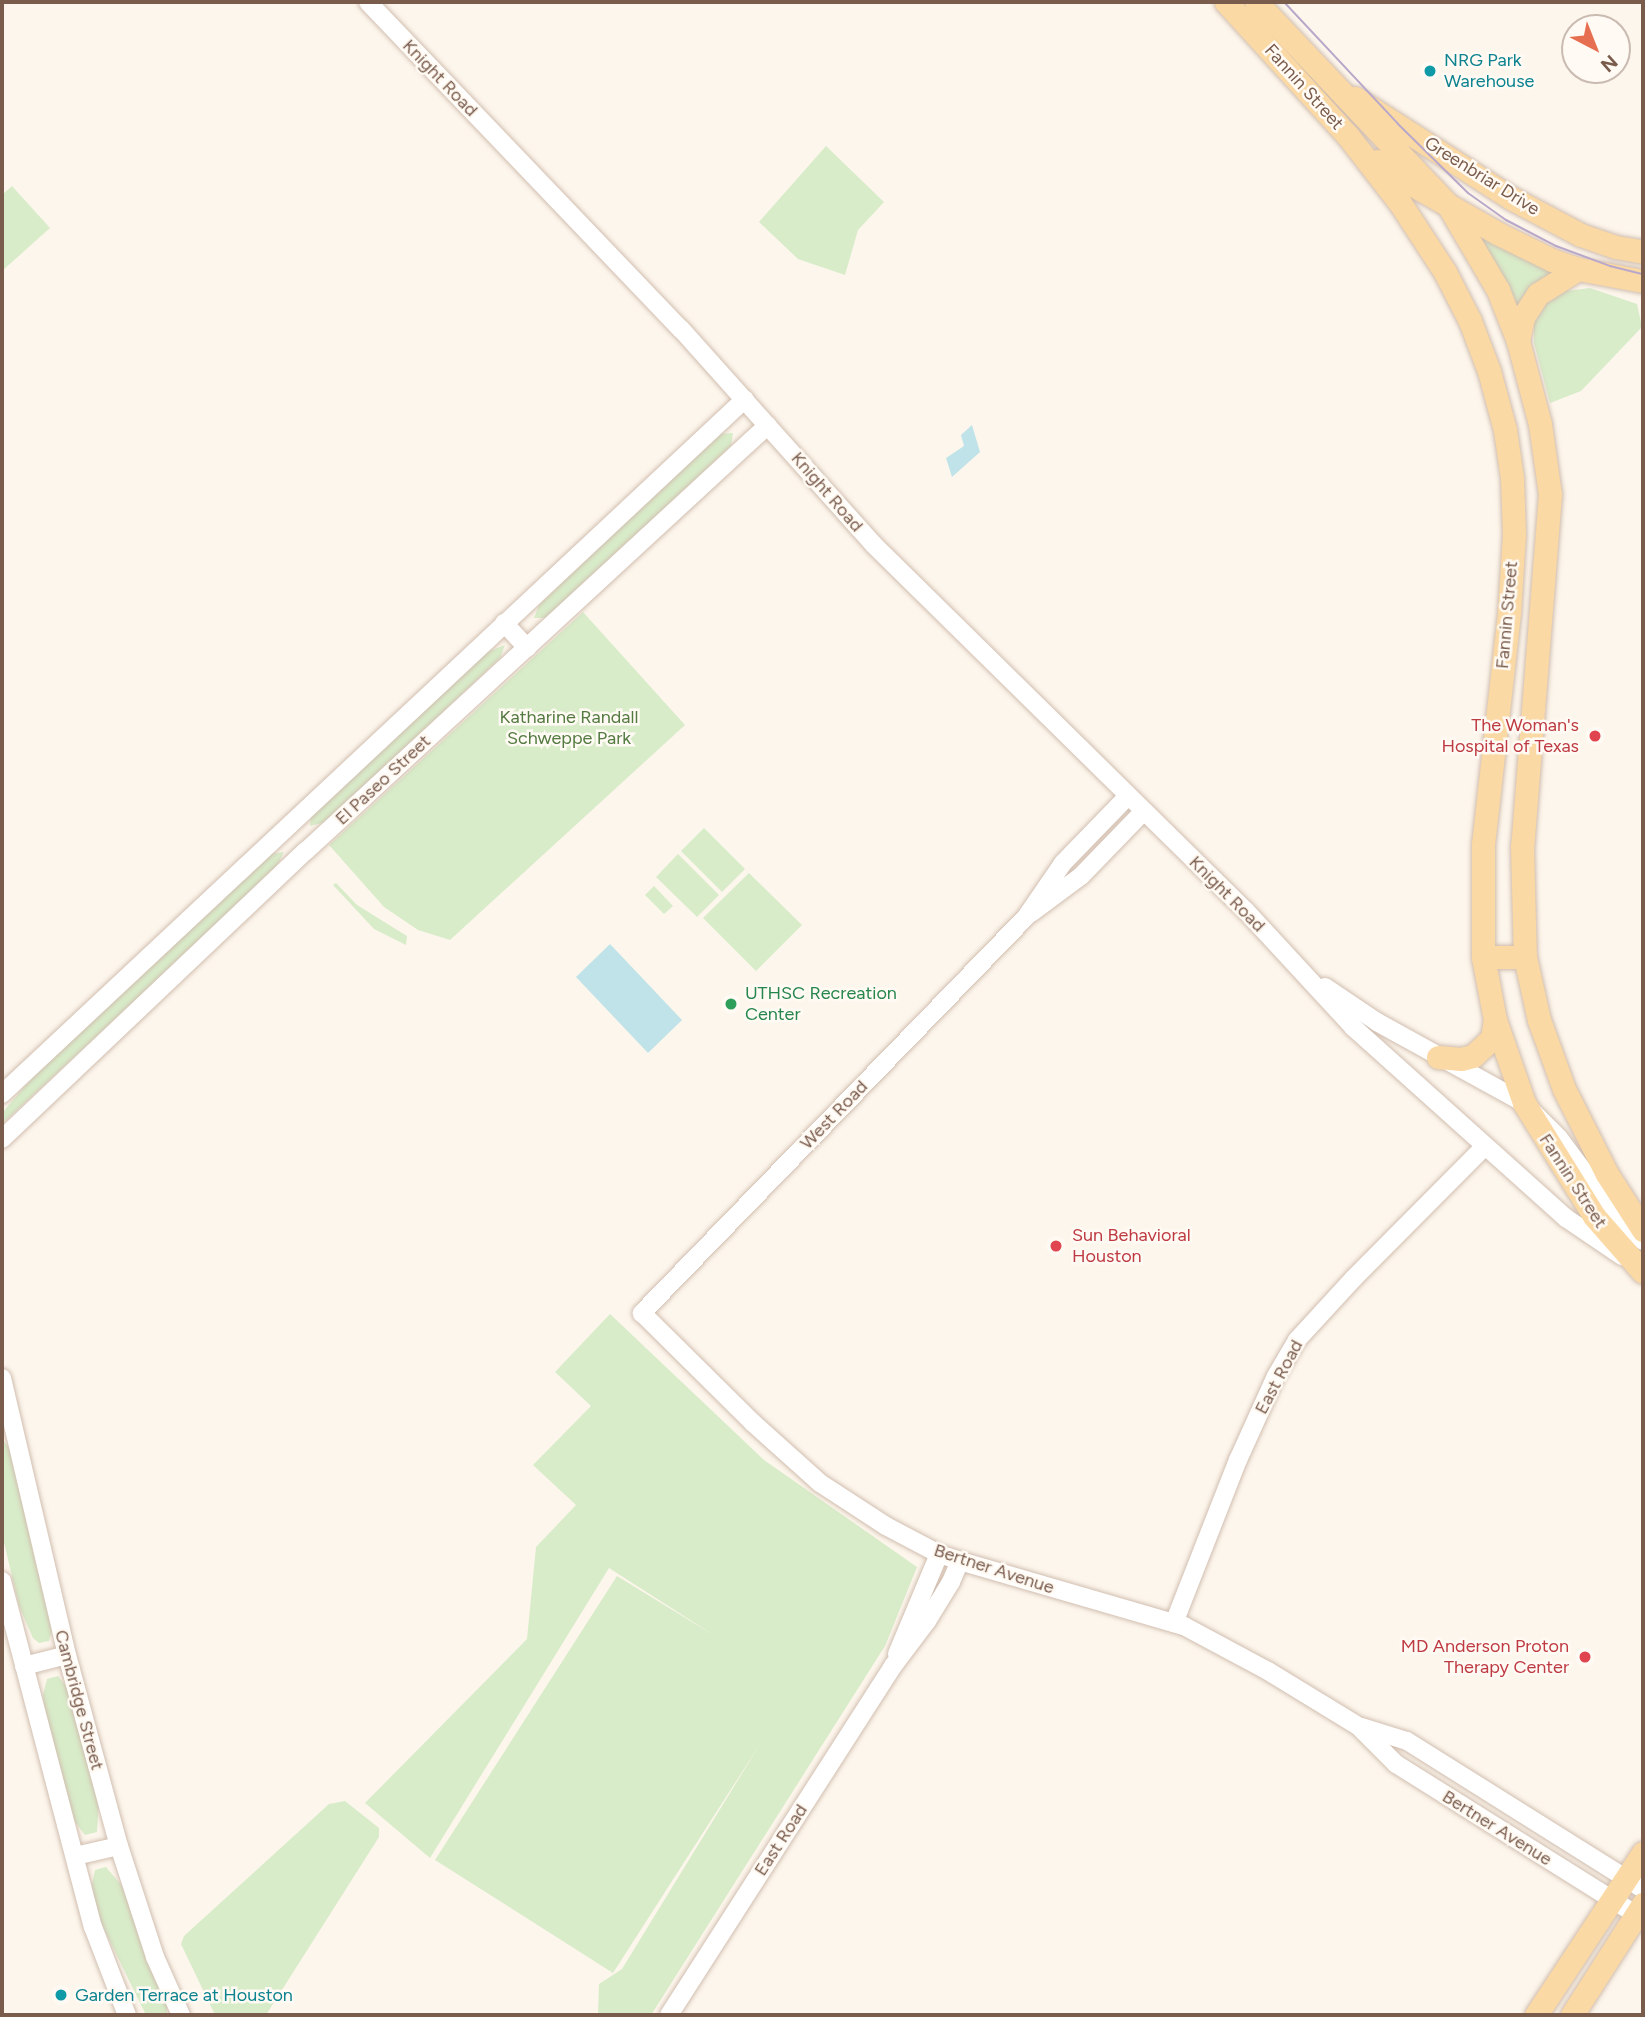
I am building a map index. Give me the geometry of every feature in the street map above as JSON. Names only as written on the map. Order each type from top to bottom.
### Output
[{"type":"main road","name":"Fannin Street","points":[[1226,2],[1348,136],[1391,190],[1445,272],[1480,346],[1505,429],[1514,534],[1509,613],[1483,844],[1483,957],[1495,1020],[1524,1103],[1575,1189],[1637,1267]]},
{"type":"main road","name":"Fannin Street","points":[[1256,2],[1329,82],[1427,179],[1448,205],[1498,290],[1518,341],[1540,424],[1550,495],[1522,846],[1525,957],[1539,1020],[1564,1089],[1607,1174],[1643,1230]]},
{"type":"main road","name":"Greenbriar Drive","points":[[1329,82],[1426,141],[1511,198],[1581,235],[1616,247],[1643,252]]},
{"type":"main road","points":[[1348,136],[1387,168],[1510,239],[1578,269],[1643,281]]},
{"type":"main road","points":[[1518,341],[1523,317],[1538,293],[1578,269]]},
{"type":"main road","points":[[1483,957],[1525,957]]},
{"type":"main road","points":[[1438,1056],[1461,1059],[1473,1056],[1492,1038],[1495,1020]]},
{"type":"main road","points":[[1536,2015],[1613,1899],[1635,1884],[1643,1853]]},
{"type":"main road","points":[[1572,2015],[1641,1913]]},
{"type":"street","name":"Knight Road","points":[[368,2],[745,399],[873,544],[1246,911],[1353,1027],[1566,1218],[1637,1267]]},
{"type":"street","name":"El Paseo Street","points":[[3,1092],[745,399]]},
{"type":"street","name":"El Paseo Street","points":[[2,1139],[306,851],[768,425]]},
{"type":"street","points":[[504,623],[527,648]]},
{"type":"street","name":"West Road","points":[[642,1313],[1026,917],[1063,863],[1128,797]]},
{"type":"street","name":"West Road","points":[[1026,917],[1066,889],[1143,812]]},
{"type":"street","points":[[290,824],[306,851]]},
{"type":"street","name":"Knight Road","points":[[1299,970],[1377,1022],[1524,1103],[1559,1138],[1614,1212],[1643,1241]]},
{"type":"street","name":"East Road","points":[[1174,1623],[1238,1460],[1276,1376],[1297,1340],[1354,1278],[1484,1147]]},
{"type":"street","name":"Bertner Avenue","points":[[642,1313],[752,1422],[820,1483],[886,1526],[939,1554],[1174,1623],[1269,1671],[1358,1726],[1396,1764],[1613,1899],[1641,1913]]},
{"type":"street","name":"Cambridge Street","points":[[2,1378],[7,1425],[118,1846],[155,1957],[181,2015]]},
{"type":"street","name":"East Road","points":[[893,1666],[902,1636],[939,1554]]},
{"type":"street","name":"East Road","points":[[669,2015],[893,1666],[933,1611],[960,1561]]},
{"type":"street","points":[[2,1581],[93,1927],[127,2015]]},
{"type":"street","points":[[24,1666],[66,1656]]},
{"type":"street","name":"Bertner Avenue","points":[[1358,1726],[1407,1741],[1635,1884]]},
{"type":"street","points":[[75,1856],[118,1846]]},
{"type":"green space","points":[[826,146],[884,202],[858,230],[845,275],[798,259],[759,222]]},
{"type":"green space","points":[[12,186],[50,228],[2,271],[2,195]]},
{"type":"green space","points":[[1482,235],[1555,268],[1555,275],[1513,310],[1478,239]]},
{"type":"green space","points":[[1590,288],[1637,304],[1642,327],[1581,391],[1550,403],[1534,343],[1534,324],[1547,303],[1566,291]]},
{"type":"green space","points":[[733,433],[731,446],[546,618],[534,618],[539,605],[716,434]]},
{"type":"green space","name":"Katharine Randall Schweppe Park","points":[[583,612],[685,725],[450,940],[418,930],[384,907],[329,845]]},
{"type":"green space","points":[[505,645],[500,658],[326,822],[310,826],[311,814],[487,652]]},
{"type":"green space","points":[[704,828],[745,869],[722,892],[681,851]]},
{"type":"green space","points":[[284,852],[276,868],[261,883],[2,1124],[2,1113],[52,1054],[269,854]]},
{"type":"green space","points":[[678,854],[719,895],[697,917],[656,877]]},
{"type":"green space","points":[[749,873],[802,925],[756,971],[703,918]]},
{"type":"green space","points":[[336,883],[357,905],[407,936],[406,945],[374,929],[333,885]]},
{"type":"green space","points":[[654,886],[673,906],[664,914],[645,895]]},
{"type":"green space","points":[[610,1314],[764,1460],[917,1567],[885,1646],[651,2015],[598,2015],[599,1984],[622,1969],[760,1744],[613,1973],[435,1860],[617,1576],[715,1636],[609,1568],[430,1858],[365,1803],[527,1639],[536,1547],[576,1505],[533,1465],[591,1406],[555,1372]]},
{"type":"green space","points":[[2,1439],[11,1450],[53,1627],[49,1641],[39,1643],[33,1638],[19,1606],[2,1534]]},
{"type":"green space","points":[[58,1676],[69,1690],[99,1801],[97,1832],[85,1835],[71,1817],[44,1713],[43,1695],[47,1679]]},
{"type":"green space","points":[[345,1801],[379,1828],[379,1837],[266,2015],[215,2015],[181,1944],[184,1936],[329,1804]]},
{"type":"green space","points":[[106,1867],[123,1887],[167,2002],[167,2015],[146,2015],[101,1923],[94,1903],[92,1884],[95,1870]]},
{"type":"water","points":[[972,425],[980,452],[952,477],[946,458],[964,446],[961,435]]},
{"type":"water","points":[[610,944],[682,1020],[648,1053],[576,977]]},
{"type":"tram line","points":[[1284,2],[1398,124],[1468,193],[1506,220],[1556,246],[1610,266],[1643,274]]},
{"type":"place","name":"NRG Park Warehouse","points":[[1430,71]]},
{"type":"place","name":"The Woman's Hospital of Texas","points":[[1595,736]]},
{"type":"place","name":"UTHSC Recreation Center","points":[[731,1004]]},
{"type":"place","name":"Sun Behavioral Houston","points":[[1056,1246]]},
{"type":"place","name":"MD Anderson Proton Therapy Center","points":[[1585,1657]]},
{"type":"place","name":"Garden Terrace at Houston","points":[[61,1995]]}]
